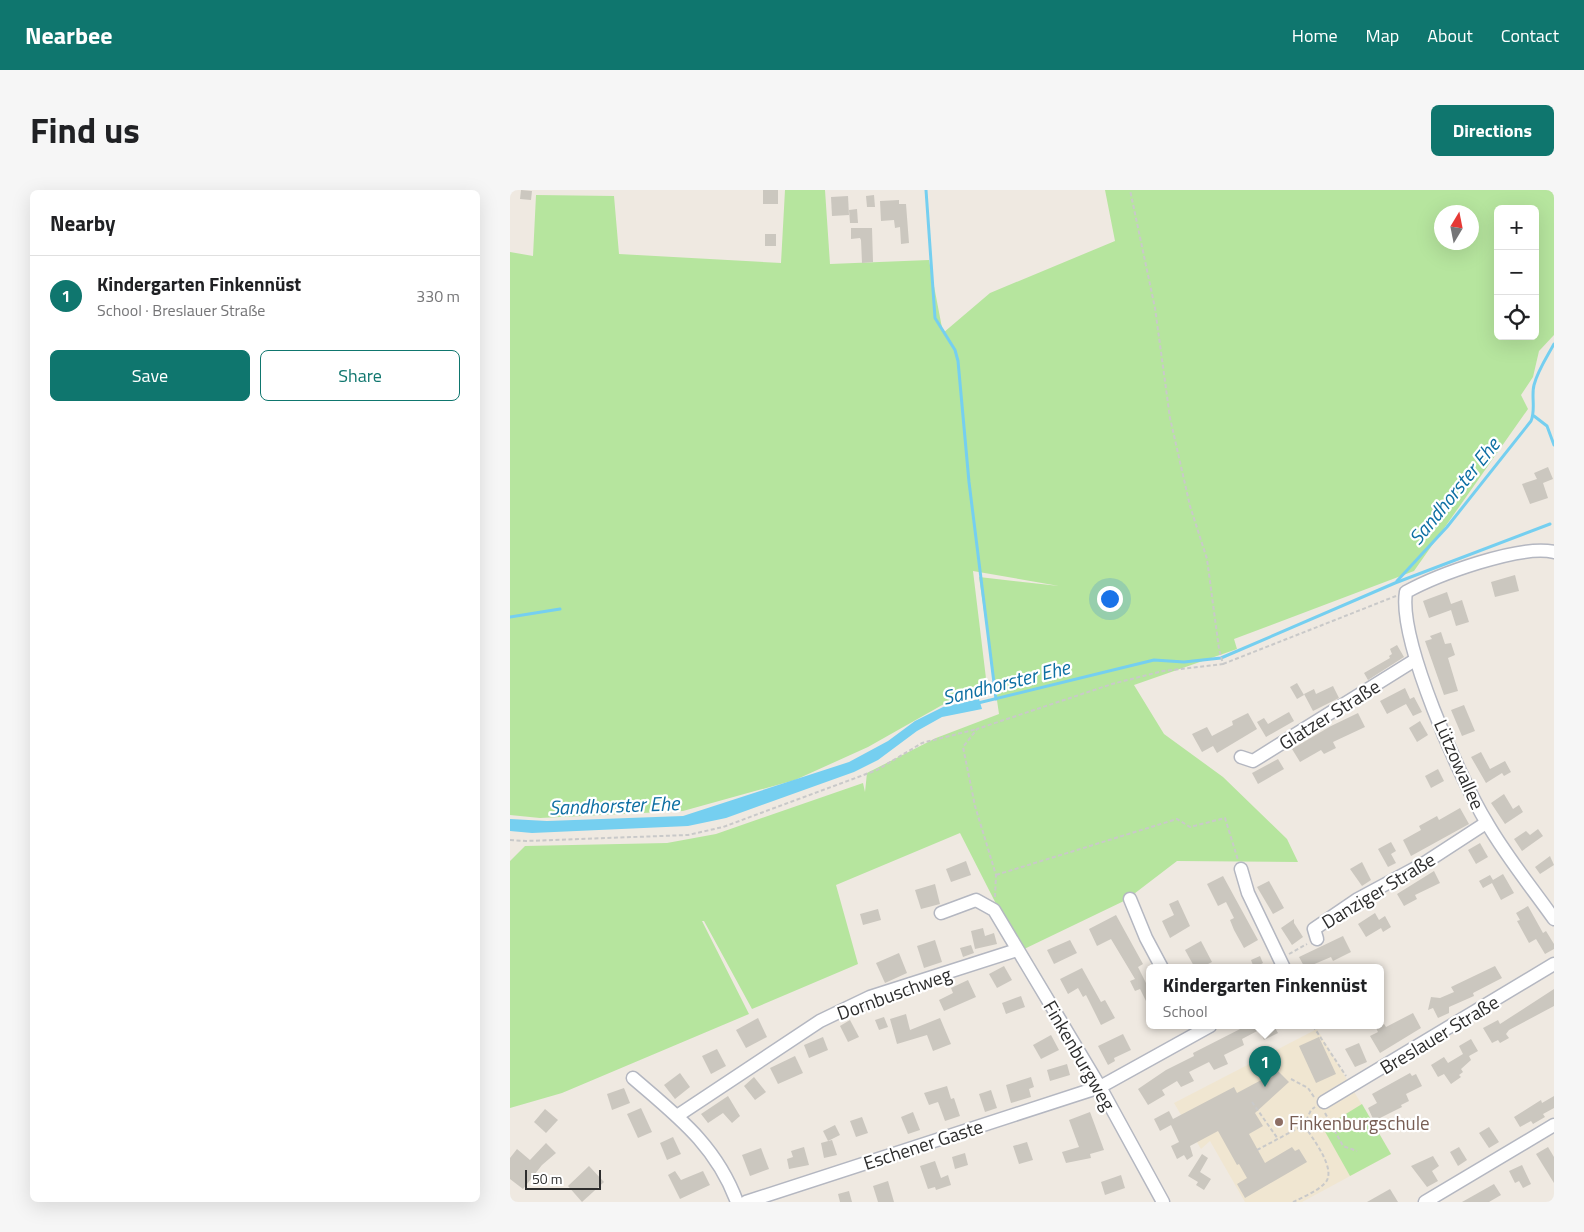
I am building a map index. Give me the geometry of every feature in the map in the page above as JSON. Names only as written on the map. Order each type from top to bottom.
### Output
[{"type":"street","points":[[1406,592],[1470,566],[1529,552],[1545,550],[1554,552]]},
{"type":"street","name":"Lützowallee","points":[[1406,592],[1404,604],[1415,660],[1454,757],[1486,823],[1554,920]]},
{"type":"street","name":"Glatzer Straße","points":[[1241,757],[1254,761],[1415,660]]},
{"type":"street","name":"Danziger Straße","points":[[1318,939],[1314,929],[1358,898],[1423,864],[1486,823]]},
{"type":"street","points":[[1241,868],[1248,893],[1282,963]]},
{"type":"street","points":[[1130,899],[1146,938],[1160,964]]},
{"type":"street","points":[[941,913],[976,900],[994,910]]},
{"type":"street","name":"Finkenburgweg","points":[[994,910],[1100,1087],[1163,1202]]},
{"type":"street","name":"Dornbuschweg","points":[[677,1116],[820,1021],[870,997],[1017,950]]},
{"type":"street","name":"Breslauer Straße","points":[[1322,1104],[1554,964]]},
{"type":"street","name":"Eschener Gaste","points":[[746,1202],[1100,1087],[1194,1030]]},
{"type":"street","points":[[633,1078],[677,1116],[710,1150],[728,1177],[737,1202]]},
{"type":"street","points":[[1425,1202],[1554,1125]]},
{"type":"path","points":[[1130,190],[1155,308],[1170,418],[1190,506],[1207,559],[1219,649],[1223,663]]},
{"type":"path","points":[[510,840],[536,841],[688,835],[723,827],[877,770],[922,743],[977,729],[1112,684],[1163,671],[1223,663],[1406,592]]},
{"type":"path","points":[[977,729],[963,747],[975,806],[996,875],[994,910]]},
{"type":"path","points":[[996,875],[1177,819],[1190,828],[1225,818],[1241,868]]},
{"type":"path","name":"Danziger Straße","points":[[1282,963],[1318,939]]},
{"type":"path","points":[[1315,1029],[1352,1085]]},
{"type":"path","points":[[1291,1079],[1308,1088],[1322,1104],[1343,1146],[1356,1150]]},
{"type":"path","points":[[1252,1102],[1278,1139]]},
{"type":"path","points":[[1258,1150],[1304,1124],[1311,1110],[1322,1104]]},
{"type":"path","points":[[1293,1202],[1325,1184],[1329,1175],[1328,1165],[1304,1124]]},
{"type":"shaded area","name":"Finkenburgschule","points":[[1317,1029],[1391,1154],[1302,1202],[1245,1202],[1210,1141],[1201,1149],[1174,1103]]},
{"type":"green space","points":[[785,190],[825,190],[830,264],[929,260],[943,333],[990,293],[1115,241],[1105,190],[1554,190],[1554,335],[1539,351],[1533,377],[1521,395],[1528,409],[1414,571],[1234,639],[1237,649],[1134,685],[1164,734],[1223,777],[1287,839],[1298,862],[1177,861],[1126,900],[1020,951],[960,833],[836,885],[858,964],[752,1009],[704,921],[702,921],[749,1014],[562,1093],[510,1108],[510,861],[525,846],[667,843],[716,834],[863,783],[865,792],[867,773],[936,738],[999,714],[979,577],[1059,586],[973,571],[988,695],[944,704],[868,747],[795,780],[683,811],[540,818],[510,815],[510,252],[533,256],[536,195],[614,196],[619,254],[781,263]]},
{"type":"green space","points":[[1362,1104],[1391,1154],[1350,1176],[1323,1128]]},
{"type":"water","points":[[979,699],[982,709],[942,717],[917,731],[878,760],[854,772],[726,818],[688,826],[532,833],[510,831],[510,819],[547,821],[683,816],[849,762],[888,741],[915,721],[943,707]]},
{"type":"building","points":[[521,190],[532,191],[531,200],[520,199]]},
{"type":"building","points":[[763,190],[778,190],[778,204],[763,204]]},
{"type":"building","points":[[874,195],[875,207],[867,207],[866,196]]},
{"type":"building","points":[[848,196],[849,215],[832,216],[831,197]]},
{"type":"building","points":[[899,200],[899,204],[906,204],[909,243],[901,244],[900,227],[895,228],[894,220],[881,221],[880,201]]},
{"type":"building","points":[[857,209],[858,223],[850,223],[849,210]]},
{"type":"building","points":[[851,228],[872,228],[873,262],[862,263],[861,240],[860,238],[851,239]]},
{"type":"building","points":[[765,234],[776,234],[776,246],[765,246]]},
{"type":"building","points":[[1548,467],[1553,479],[1543,483],[1548,498],[1530,504],[1522,484],[1537,479],[1534,473]]},
{"type":"building","points":[[1515,575],[1519,591],[1495,597],[1491,582]]},
{"type":"building","points":[[1447,592],[1451,604],[1462,600],[1469,622],[1456,626],[1451,610],[1429,618],[1423,601]]},
{"type":"building","points":[[1441,632],[1445,644],[1451,643],[1455,655],[1448,658],[1458,691],[1444,695],[1425,641],[1432,639],[1430,636]]},
{"type":"building","points":[[1397,645],[1404,657],[1368,680],[1364,673],[1390,658],[1389,656],[1392,654],[1390,649]]},
{"type":"building","points":[[1297,683],[1304,695],[1297,699],[1290,687]]},
{"type":"building","points":[[1333,686],[1339,698],[1313,711],[1304,694],[1314,689],[1316,694]]},
{"type":"building","points":[[1405,688],[1410,699],[1414,697],[1422,712],[1413,716],[1406,704],[1387,714],[1380,701]]},
{"type":"building","points":[[1464,705],[1475,731],[1462,736],[1451,710]]},
{"type":"building","points":[[1289,712],[1294,721],[1266,737],[1257,722],[1264,718],[1268,724]]},
{"type":"building","points":[[1248,713],[1257,729],[1217,753],[1213,746],[1202,752],[1192,734],[1207,727],[1212,736],[1233,725],[1232,721]]},
{"type":"building","points":[[1358,713],[1365,727],[1333,742],[1336,748],[1324,754],[1321,750],[1300,762],[1292,749],[1331,726]]},
{"type":"building","points":[[1420,721],[1428,735],[1417,742],[1409,728]]},
{"type":"building","points":[[1481,752],[1490,769],[1505,761],[1511,772],[1504,776],[1502,773],[1486,783],[1471,757]]},
{"type":"building","points":[[1278,759],[1284,769],[1258,784],[1252,773]]},
{"type":"building","points":[[1438,769],[1444,781],[1431,788],[1425,776]]},
{"type":"building","points":[[1504,794],[1513,809],[1519,805],[1523,812],[1505,824],[1491,803]]},
{"type":"building","points":[[1460,808],[1469,824],[1411,856],[1403,840],[1421,830],[1419,826],[1437,816],[1439,820]]},
{"type":"building","points":[[1538,829],[1543,836],[1522,851],[1514,839],[1526,831],[1530,835]]},
{"type":"building","points":[[1391,842],[1396,851],[1391,854],[1396,863],[1388,867],[1378,849]]},
{"type":"building","points":[[1480,843],[1488,857],[1476,864],[1468,850]]},
{"type":"building","points":[[1550,856],[1554,865],[1540,874],[1535,867]]},
{"type":"building","points":[[966,861],[971,875],[951,882],[946,869]]},
{"type":"building","points":[[1362,862],[1371,880],[1362,886],[1350,869]]},
{"type":"building","points":[[1434,871],[1440,883],[1415,895],[1417,899],[1404,906],[1397,894]]},
{"type":"building","points":[[1503,874],[1514,893],[1501,900],[1492,883],[1483,888],[1479,881],[1490,875],[1493,880]]},
{"type":"building","points":[[1223,876],[1258,940],[1244,948],[1230,920],[1234,918],[1226,902],[1218,906],[1207,884]]},
{"type":"building","points":[[1269,881],[1284,908],[1273,914],[1257,887]]},
{"type":"building","points":[[935,884],[940,904],[921,909],[915,890]]},
{"type":"building","points":[[1178,900],[1190,926],[1170,938],[1162,921],[1174,915],[1169,904]]},
{"type":"building","points":[[1528,906],[1543,933],[1546,931],[1554,944],[1554,949],[1545,954],[1536,939],[1529,943],[1517,921],[1520,920],[1516,913]]},
{"type":"building","points":[[878,909],[881,920],[863,925],[860,914]]},
{"type":"building","points":[[1375,913],[1379,920],[1385,916],[1391,927],[1383,932],[1381,928],[1366,937],[1358,924]]},
{"type":"building","points":[[1116,915],[1143,964],[1138,967],[1146,983],[1146,1001],[1140,989],[1135,991],[1130,981],[1135,979],[1111,939],[1097,946],[1089,929]]},
{"type":"building","points":[[1294,919],[1294,923],[1303,937],[1292,945],[1281,928]]},
{"type":"building","points":[[983,928],[985,936],[994,933],[997,944],[975,949],[971,931]]},
{"type":"building","points":[[1343,936],[1351,952],[1333,961],[1331,957],[1314,964],[1303,964],[1299,957]]},
{"type":"building","points":[[935,940],[942,962],[924,968],[917,946]]},
{"type":"building","points":[[1070,940],[1077,953],[1054,964],[1047,950]]},
{"type":"building","points":[[1201,941],[1212,962],[1208,964],[1193,964],[1185,950]]},
{"type":"building","points":[[971,945],[974,953],[963,957],[960,948]]},
{"type":"building","points":[[899,953],[907,973],[885,983],[876,963]]},
{"type":"building","points":[[1260,956],[1263,963],[1252,964],[1251,960]]},
{"type":"building","points":[[1004,966],[1012,980],[997,988],[989,974]]},
{"type":"building","points":[[1495,966],[1502,978],[1473,993],[1474,996],[1449,1007],[1449,1013],[1438,1018],[1433,1008],[1428,1010],[1431,997],[1440,998],[1454,992],[1451,987]]},
{"type":"building","points":[[1082,968],[1101,1002],[1105,1000],[1115,1018],[1101,1025],[1086,995],[1083,997],[1078,988],[1068,994],[1060,979]]},
{"type":"building","points":[[968,980],[976,997],[944,1011],[939,1000],[953,993],[951,988]]},
{"type":"building","points":[[1554,989],[1554,1006],[1509,1030],[1506,1034],[1509,1038],[1500,1043],[1498,1040],[1492,1043],[1483,1028],[1498,1020],[1500,1024]]},
{"type":"building","points":[[1021,996],[1025,1007],[1006,1014],[1002,1003]]},
{"type":"building","points":[[1413,1013],[1421,1028],[1380,1053],[1370,1036],[1378,1032],[1376,1029],[1384,1029],[1384,1024],[1386,1027]]},
{"type":"building","points":[[906,1014],[910,1030],[940,1018],[951,1044],[933,1051],[927,1035],[897,1044],[890,1019]]},
{"type":"building","points":[[884,1017],[888,1027],[879,1030],[875,1020]]},
{"type":"building","points":[[758,1018],[767,1037],[746,1048],[736,1030]]},
{"type":"building","points":[[850,1020],[859,1037],[848,1042],[840,1026]]},
{"type":"building","points":[[1240,1029],[1276,1029],[1278,1033],[1264,1040],[1259,1030],[1242,1039],[1244,1045],[1224,1055],[1228,1064],[1214,1070],[1209,1062],[1189,1072],[1194,1081],[1181,1087],[1177,1081],[1162,1090],[1165,1095],[1148,1105],[1138,1089],[1166,1070],[1194,1056],[1193,1053]]},
{"type":"building","points":[[1123,1034],[1131,1050],[1114,1058],[1115,1061],[1108,1065],[1098,1046]]},
{"type":"building","points":[[1051,1035],[1059,1050],[1041,1059],[1033,1045]]},
{"type":"building","points":[[823,1037],[828,1050],[809,1058],[804,1045]]},
{"type":"building","points":[[1319,1037],[1336,1074],[1316,1083],[1299,1046]]},
{"type":"building","points":[[1471,1039],[1478,1051],[1469,1056],[1471,1060],[1461,1069],[1463,1072],[1459,1075],[1461,1077],[1451,1084],[1444,1074],[1438,1077],[1431,1065],[1444,1057],[1448,1063],[1463,1054],[1459,1046]]},
{"type":"building","points":[[1359,1043],[1367,1062],[1355,1067],[1345,1049]]},
{"type":"building","points":[[717,1049],[726,1066],[711,1074],[702,1056]]},
{"type":"building","points":[[795,1056],[803,1073],[778,1084],[770,1068]]},
{"type":"building","points":[[1067,1064],[1070,1075],[1050,1081],[1047,1070]]},
{"type":"building","points":[[1278,1071],[1289,1082],[1255,1113],[1263,1126],[1249,1134],[1265,1163],[1292,1147],[1295,1151],[1299,1149],[1307,1162],[1245,1198],[1237,1184],[1247,1178],[1239,1164],[1237,1165],[1218,1131],[1190,1146],[1193,1156],[1187,1160],[1184,1155],[1177,1159],[1171,1146],[1179,1142],[1171,1125],[1160,1131],[1154,1119],[1169,1111],[1173,1119],[1234,1087],[1237,1093]]},
{"type":"building","points":[[680,1073],[690,1087],[675,1099],[664,1085]]},
{"type":"building","points":[[1410,1073],[1412,1076],[1416,1074],[1422,1086],[1406,1094],[1409,1101],[1401,1105],[1402,1107],[1374,1121],[1368,1108],[1377,1103],[1372,1094]]},
{"type":"building","points":[[754,1077],[766,1092],[755,1100],[744,1086]]},
{"type":"building","points":[[1031,1077],[1034,1087],[1029,1089],[1031,1097],[1011,1103],[1006,1085]]},
{"type":"building","points":[[947,1086],[951,1099],[954,1098],[960,1116],[945,1121],[938,1102],[929,1105],[924,1093]]},
{"type":"building","points":[[624,1088],[630,1103],[612,1110],[607,1094]]},
{"type":"building","points":[[991,1090],[997,1108],[985,1112],[979,1094]]},
{"type":"building","points":[[728,1096],[740,1116],[732,1123],[723,1113],[708,1123],[701,1114]]},
{"type":"building","points":[[1554,1096],[1554,1108],[1543,1114],[1545,1117],[1533,1124],[1531,1121],[1520,1127],[1514,1117],[1541,1100],[1542,1103]]},
{"type":"building","points":[[641,1108],[652,1132],[638,1138],[627,1114]]},
{"type":"building","points":[[545,1109],[558,1120],[546,1133],[534,1122]]},
{"type":"building","points":[[913,1112],[920,1130],[908,1134],[901,1117]]},
{"type":"building","points":[[1090,1112],[1104,1150],[1090,1154],[1091,1158],[1066,1163],[1062,1152],[1079,1147],[1069,1120]]},
{"type":"building","points":[[862,1117],[868,1133],[856,1137],[850,1121]]},
{"type":"building","points":[[835,1125],[840,1135],[828,1141],[823,1131]]},
{"type":"building","points":[[1489,1127],[1499,1142],[1489,1148],[1479,1133]]},
{"type":"building","points":[[673,1137],[681,1154],[667,1160],[660,1143]]},
{"type":"building","points":[[832,1140],[837,1155],[824,1158],[821,1143]]},
{"type":"building","points":[[1027,1142],[1033,1160],[1019,1164],[1013,1146]]},
{"type":"building","points":[[546,1143],[556,1153],[542,1165],[523,1189],[510,1179],[510,1158],[517,1149],[530,1160]]},
{"type":"building","points":[[804,1147],[809,1165],[789,1169],[787,1159],[793,1157],[791,1151]]},
{"type":"building","points":[[1459,1147],[1467,1160],[1458,1166],[1450,1152]]},
{"type":"building","points":[[1548,1147],[1554,1157],[1554,1183],[1536,1154]]},
{"type":"building","points":[[761,1148],[769,1169],[750,1176],[742,1155]]},
{"type":"building","points":[[965,1153],[968,1165],[955,1169],[952,1157]]},
{"type":"building","points":[[1202,1154],[1208,1158],[1200,1172],[1211,1179],[1204,1190],[1196,1185],[1198,1182],[1188,1176]]},
{"type":"building","points":[[1433,1156],[1439,1166],[1432,1171],[1438,1181],[1427,1187],[1411,1166]]},
{"type":"building","points":[[935,1161],[941,1178],[948,1175],[951,1185],[936,1190],[935,1187],[928,1189],[920,1166]]},
{"type":"building","points":[[1522,1165],[1531,1184],[1523,1188],[1519,1181],[1515,1183],[1509,1171]]},
{"type":"building","points":[[589,1166],[604,1182],[582,1202],[568,1186]]},
{"type":"building","points":[[675,1171],[681,1180],[703,1171],[710,1185],[680,1199],[668,1175]]},
{"type":"building","points":[[1121,1175],[1125,1188],[1105,1195],[1101,1182]]},
{"type":"building","points":[[888,1181],[894,1202],[878,1202],[873,1186]]},
{"type":"building","points":[[1494,1184],[1501,1195],[1489,1202],[1462,1202]]},
{"type":"building","points":[[1390,1189],[1398,1202],[1367,1202]]},
{"type":"building","points":[[849,1191],[852,1202],[840,1202],[838,1194]]},
{"type":"waterway","points":[[926,190],[935,318],[955,350],[958,361],[969,482],[996,699]]},
{"type":"waterway","name":"Sandhorster Ehe","points":[[1397,581],[1447,527],[1531,421],[1534,385],[1540,369],[1554,344]]},
{"type":"waterway","name":"Sandhorster Ehe","points":[[1534,416],[1547,426],[1554,445]]},
{"type":"waterway","name":"Sandhorster Ehe","points":[[978,703],[1154,660],[1184,662],[1221,658],[1395,583],[1550,524]]},
{"type":"waterway","points":[[510,617],[560,609]]},
{"type":"place","name":"Kindergarten Finkennüst","points":[[1265,1087]]},
{"type":"place","name":"Finkenburgschule","points":[[1279,1122]]}]
